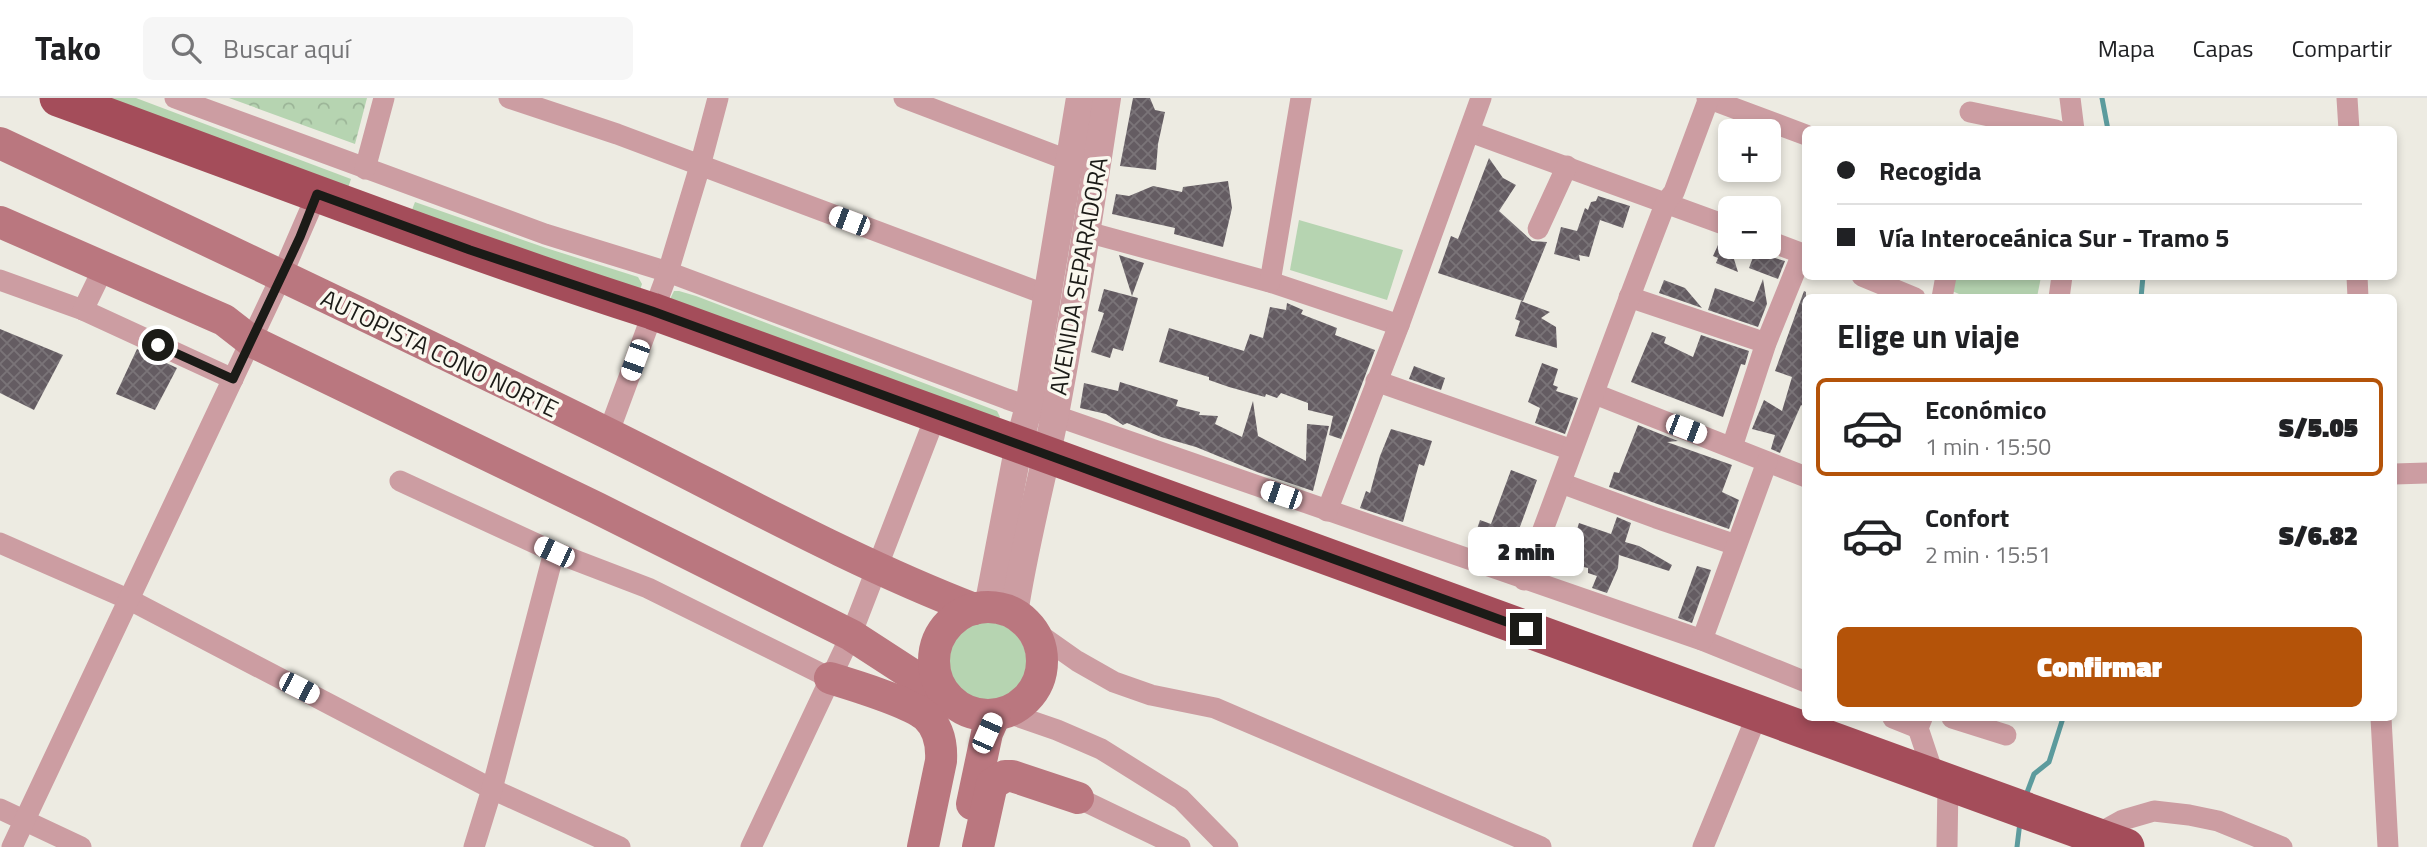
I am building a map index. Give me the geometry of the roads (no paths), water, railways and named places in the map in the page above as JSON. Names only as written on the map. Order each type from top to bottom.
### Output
[{"type":"highway","points":[[58,98],[375,216],[555,280],[652,311],[2111,841]]},
{"type":"main road","name":"AUTOPISTA CONO NORTE","points":[[0,143],[608,434],[816,540],[878,568],[1002,615]]},
{"type":"main road","points":[[0,222],[224,320],[251,341],[597,508],[851,635],[971,712],[1000,713]]},
{"type":"main road","points":[[939,847],[960,737],[954,702],[936,674],[936,646],[950,623],[1002,615],[1042,654],[1040,678],[1026,699],[1000,713],[987,733],[964,847]]},
{"type":"main road","points":[[830,678],[914,709],[925,715],[938,732],[942,747],[941,761],[923,847]]},
{"type":"main road","points":[[978,847],[992,783],[997,779],[1012,776],[1078,798]]},
{"type":"street","points":[[176,98],[545,234],[668,272],[1042,410],[1702,640],[1802,680]]},
{"type":"street","points":[[365,169],[384,98]]},
{"type":"street","points":[[509,98],[617,134],[1047,295]]},
{"type":"street","points":[[608,434],[668,272],[718,98]]},
{"type":"street","points":[[904,98],[1083,164]]},
{"type":"street","name":"AVENIDA SEPARADORA","points":[[1002,615],[1033,449],[1087,232],[1080,98]]},
{"type":"street","name":"AVENIDA SEPARADORA","points":[[1042,410],[1047,295],[1083,164],[1107,98]]},
{"type":"street","points":[[1270,282],[1301,98]]},
{"type":"street","points":[[1328,511],[1481,98]]},
{"type":"street","points":[[1524,580],[1629,297],[1666,202],[1674,192],[1708,98],[1802,133]]},
{"type":"street","points":[[2070,98],[2074,126]]},
{"type":"street","points":[[2347,98],[2349,126]]},
{"type":"street","points":[[1970,113],[2036,126]]},
{"type":"street","points":[[1470,132],[1718,222]]},
{"type":"street","points":[[1538,229],[1567,166]]},
{"type":"street","points":[[375,216],[388,177]]},
{"type":"street","points":[[12,847],[281,277],[317,194]]},
{"type":"street","points":[[1087,232],[1270,282],[1399,325]]},
{"type":"street","points":[[1781,245],[1802,253]]},
{"type":"street","points":[[1732,447],[1766,343],[1802,259]]},
{"type":"street","points":[[83,310],[103,267]]},
{"type":"street","points":[[1872,286],[1901,294]]},
{"type":"street","points":[[3,289],[83,310],[233,379]]},
{"type":"street","points":[[1629,297],[1766,343]]},
{"type":"street","points":[[1376,381],[1572,450]]},
{"type":"street","points":[[1595,394],[1802,475]]},
{"type":"street","points":[[751,847],[851,635],[936,415]]},
{"type":"street","points":[[1702,640],[1767,461]]},
{"type":"street","points":[[2397,474],[2427,473]]},
{"type":"street","points":[[400,481],[554,552],[648,588],[830,678]]},
{"type":"street","points":[[1561,482],[1656,519],[1736,545]]},
{"type":"street","points":[[0,542],[130,600],[492,789],[620,847]]},
{"type":"street","points":[[474,847],[492,789],[554,552]]},
{"type":"street","points":[[1002,615],[1114,682],[1151,695],[1215,708],[1541,847]]},
{"type":"street","points":[[1000,713],[1056,730],[1108,753],[1181,799],[1228,847]]},
{"type":"street","points":[[1703,847],[1758,713]]},
{"type":"street","points":[[1962,721],[2006,735]]},
{"type":"street","points":[[2381,721],[2388,847]]},
{"type":"street","points":[[1920,723],[1952,785],[1947,847]]},
{"type":"street","points":[[1078,798],[1180,847]]},
{"type":"street","points":[[0,809],[81,847]]},
{"type":"street","points":[[2111,841],[2123,820],[2154,811],[2218,821],[2282,847]]},
{"type":"waterway","points":[[2102,98],[2107,126]]},
{"type":"waterway","points":[[2141,294],[2143,280]]},
{"type":"waterway","points":[[2025,798],[2034,774],[2049,762],[2062,721]]},
{"type":"waterway","points":[[2017,847],[2020,822]]}]
